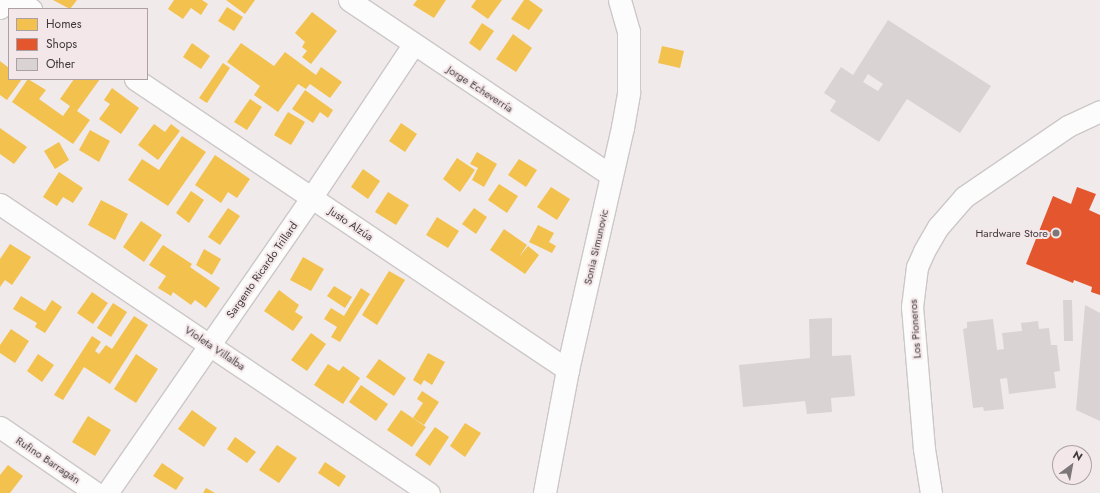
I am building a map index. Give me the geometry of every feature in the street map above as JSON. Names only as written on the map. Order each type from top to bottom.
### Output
[{"type":"street","points":[[0,8],[5,0]]},
{"type":"street","points":[[17,0],[29,8]]},
{"type":"street","name":"Jorge Echeverría","points":[[349,0],[413,45],[612,176]]},
{"type":"street","name":"Sonia Simunovic","points":[[545,493],[568,370],[612,176],[629,93],[629,32],[620,0]]},
{"type":"street","name":"Sargento Ricardo Trillard","points":[[107,493],[311,198],[413,45]]},
{"type":"street","name":"Justo Alzúa","points":[[136,80],[568,370]]},
{"type":"street","name":"Los Pioneros","points":[[931,493],[924,449],[912,308],[917,267],[924,251],[938,227],[964,198],[1068,126],[1100,111]]},
{"type":"street","name":"Violeta Villalba","points":[[0,204],[210,344],[429,493]]},
{"type":"street","name":"Rufino Barragán","points":[[0,428],[96,493]]},
{"type":"building: Homes","points":[[53,0],[77,0],[71,8]]},
{"type":"building: Homes","points":[[174,0],[202,0],[208,4],[201,15],[191,8],[183,19],[168,9]]},
{"type":"building: Homes","points":[[226,0],[255,0],[245,14]]},
{"type":"building: Homes","points":[[417,0],[446,0],[434,18],[413,5]]},
{"type":"building: Homes","points":[[476,0],[502,0],[488,19],[471,7]]},
{"type":"building: Homes","points":[[524,0],[529,0],[543,10],[529,30],[511,19]]},
{"type":"building: Homes","points":[[227,7],[243,17],[234,31],[218,21]]},
{"type":"building: Homes","points":[[312,12],[337,31],[311,64],[302,57],[307,51],[302,47],[305,42],[295,33]]},
{"type":"building: Homes","points":[[482,23],[494,31],[480,51],[469,43]]},
{"type":"building: Homes","points":[[513,34],[532,48],[516,72],[496,59]]},
{"type":"building: Homes","points":[[192,43],[210,56],[201,69],[183,57]]},
{"type":"building: Homes","points":[[241,43],[274,66],[285,52],[316,75],[321,67],[342,82],[330,98],[310,84],[306,89],[298,84],[278,112],[254,95],[260,86],[227,62]]},
{"type":"building: Homes","points":[[662,46],[684,51],[680,68],[658,63]]},
{"type":"building: Homes","points":[[0,61],[8,67],[8,80],[21,80],[7,100],[0,95]]},
{"type":"building: Homes","points":[[223,63],[230,68],[207,103],[199,98]]},
{"type":"building: Homes","points":[[27,80],[30,80],[46,90],[39,99],[63,116],[70,106],[60,99],[73,80],[99,80],[77,111],[90,120],[73,144],[12,102]]},
{"type":"building: Homes","points":[[112,88],[139,108],[121,134],[99,119],[110,104],[104,100]]},
{"type":"building: Homes","points":[[305,90],[333,110],[328,118],[320,112],[313,123],[292,109]]},
{"type":"building: Homes","points":[[250,99],[262,107],[247,130],[234,122]]},
{"type":"building: Homes","points":[[288,112],[305,122],[291,145],[274,135]]},
{"type":"building: Homes","points":[[401,123],[417,134],[405,152],[389,141]]},
{"type":"building: Homes","points":[[154,124],[165,132],[171,124],[180,131],[158,160],[138,145]]},
{"type":"building: Homes","points":[[0,128],[27,147],[14,164],[0,154]]},
{"type":"building: Homes","points":[[90,130],[110,141],[99,162],[79,150]]},
{"type":"building: Homes","points":[[182,136],[206,152],[168,206],[128,180],[142,159],[159,170]]},
{"type":"building: Homes","points":[[59,142],[69,160],[55,169],[44,151]]},
{"type":"building: Homes","points":[[477,152],[497,164],[484,187],[472,180],[478,168],[470,164]]},
{"type":"building: Homes","points":[[215,155],[250,179],[237,198],[228,192],[221,203],[195,185]]},
{"type":"building: Homes","points":[[457,158],[475,170],[460,192],[443,179]]},
{"type":"building: Homes","points":[[519,159],[537,170],[526,187],[508,175]]},
{"type":"building: Homes","points":[[363,169],[380,181],[368,199],[351,187]]},
{"type":"building: Homes","points":[[59,172],[83,188],[73,203],[63,197],[57,206],[43,197]]},
{"type":"building: Homes","points":[[499,184],[518,196],[507,213],[488,200]]},
{"type":"building: Homes","points":[[551,187],[570,199],[557,220],[537,207]]},
{"type":"building: Homes","points":[[191,191],[204,200],[189,223],[176,213]]},
{"type":"building: Homes","points":[[388,192],[409,205],[396,225],[375,212]]},
{"type":"building: Homes","points":[[101,200],[128,214],[115,240],[88,225]]},
{"type":"building: Homes","points":[[228,208],[240,216],[220,245],[208,237]]},
{"type":"building: Homes","points":[[474,208],[487,217],[476,234],[462,224]]},
{"type":"building: Homes","points":[[437,217],[459,231],[448,248],[426,235]]},
{"type":"building: Homes","points":[[141,221],[162,235],[144,262],[123,247]]},
{"type":"building: Homes","points":[[538,225],[554,233],[549,242],[556,246],[552,253],[529,242]]},
{"type":"building: Homes","points":[[504,229],[527,245],[519,257],[528,246],[539,255],[525,274],[490,250]]},
{"type":"building: Homes","points":[[10,244],[31,257],[12,285],[5,280],[0,287],[0,259]]},
{"type":"building: Homes","points":[[163,245],[192,264],[190,267],[220,288],[206,308],[195,300],[191,305],[173,292],[171,296],[158,288],[166,276],[149,265]]},
{"type":"building: Homes","points":[[204,249],[221,259],[212,275],[196,265]]},
{"type":"building: Homes","points":[[303,257],[324,269],[311,291],[290,280]]},
{"type":"building: Homes","points":[[389,271],[405,280],[377,325],[362,315]]},
{"type":"building: Homes","points":[[334,286],[352,297],[345,308],[327,296]]},
{"type":"building: Homes","points":[[361,288],[370,294],[340,342],[331,337],[337,327],[324,319],[331,308],[344,316]]},
{"type":"building: Homes","points":[[279,290],[299,305],[295,312],[303,317],[293,331],[264,311]]},
{"type":"building: Homes","points":[[92,292],[108,303],[93,324],[77,313]]},
{"type":"building: Homes","points":[[21,296],[45,311],[52,300],[62,307],[45,333],[35,327],[37,323],[13,309]]},
{"type":"building: Homes","points":[[113,303],[127,312],[111,337],[97,328]]},
{"type":"building: Homes","points":[[134,316],[148,325],[110,384],[84,367],[63,400],[54,395],[92,336],[101,342],[95,351],[99,354],[106,345],[112,349]]},
{"type":"building: Homes","points":[[11,329],[29,341],[15,363],[0,353],[0,345]]},
{"type":"building: Homes","points":[[311,333],[326,344],[307,371],[291,360]]},
{"type":"building: Homes","points":[[428,353],[445,362],[432,385],[424,380],[421,385],[413,380]]},
{"type":"building: Homes","points":[[38,354],[54,365],[42,382],[27,371]]},
{"type":"building: Homes","points":[[136,354],[158,369],[136,403],[114,389]]},
{"type":"building: Homes","points":[[379,359],[406,378],[394,396],[366,377]]},
{"type":"building: Homes","points":[[328,364],[339,371],[343,366],[360,378],[343,404],[314,385]]},
{"type":"building: Homes","points":[[361,385],[388,404],[376,421],[349,402]]},
{"type":"building: Homes","points":[[422,391],[439,402],[424,425],[413,418],[423,403],[417,399]]},
{"type":"building: Homes","points":[[192,410],[217,428],[204,447],[178,429]]},
{"type":"building: Homes","points":[[401,410],[426,427],[412,447],[387,430]]},
{"type":"building: Homes","points":[[88,416],[111,430],[95,456],[72,442]]},
{"type":"building: Homes","points":[[465,423],[481,433],[465,457],[450,446]]},
{"type":"building: Homes","points":[[435,427],[449,437],[430,466],[415,455]]},
{"type":"building: Homes","points":[[235,437],[256,452],[247,463],[227,449]]},
{"type":"building: Homes","points":[[277,445],[297,458],[279,483],[259,470]]},
{"type":"building: Homes","points":[[325,462],[346,476],[339,487],[318,473]]},
{"type":"building: Homes","points":[[162,463],[184,478],[176,490],[153,476]]},
{"type":"building: Homes","points":[[8,465],[23,476],[10,493],[0,493],[0,475]]},
{"type":"building: Homes","points":[[206,488],[215,493],[203,493]]},
{"type":"building: Shops","points":[[1077,187],[1096,194],[1089,210],[1100,215],[1100,295],[1091,292],[1092,287],[1074,280],[1073,283],[1026,264],[1053,196],[1071,204]]},
{"type":"building: Other","points":[[888,20],[991,86],[960,133],[907,99],[879,142],[830,111],[836,101],[824,93],[841,67],[853,75]],"holes":[[[868,74],[883,84],[878,91],[863,82]]]},
{"type":"building: Other","points":[[1063,300],[1072,300],[1073,341],[1064,341]]},
{"type":"building: Other","points":[[1085,305],[1100,313],[1100,421],[1076,410]]},
{"type":"building: Other","points":[[832,318],[832,356],[851,355],[855,396],[831,398],[832,412],[807,414],[805,401],[743,407],[739,365],[810,358],[809,319]]},
{"type":"building: Other","points":[[993,319],[997,350],[1004,349],[1002,333],[1022,331],[1021,323],[1038,321],[1039,329],[1049,328],[1051,345],[1057,345],[1060,371],[1054,372],[1056,388],[1009,394],[1007,378],[1000,379],[1004,409],[984,411],[983,407],[973,408],[963,329],[967,328],[967,322]]},
{"type":"place","name":"Hardware Store","points":[[1056,233]]}]
